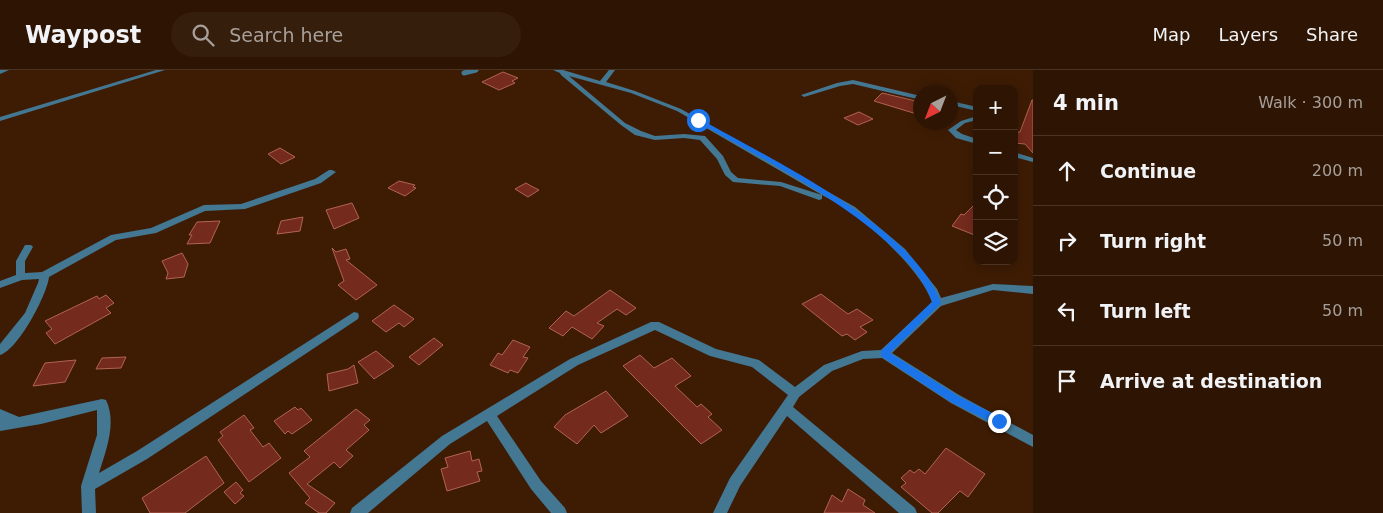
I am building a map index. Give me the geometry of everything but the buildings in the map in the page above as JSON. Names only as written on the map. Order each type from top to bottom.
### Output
[{"type":"street","points":[[0,72],[6,70]]},
{"type":"street","points":[[0,118],[162,70]]},
{"type":"street","points":[[602,83],[611,71],[621,70]]},
{"type":"street","points":[[558,71],[633,92],[679,110],[852,209],[902,251],[933,291],[937,303]]},
{"type":"street","points":[[558,71],[622,124],[640,134],[655,138],[684,136],[702,138],[720,158],[728,173],[736,180],[781,184],[852,209]]},
{"type":"street","points":[[804,95],[832,86],[853,82],[913,96]]},
{"type":"street","points":[[958,105],[973,108]]},
{"type":"street","points":[[973,119],[963,122],[952,130],[959,136],[973,141]]},
{"type":"street","points":[[1018,155],[1033,160]]},
{"type":"street","points":[[0,285],[21,277],[44,275],[114,237],[153,231],[204,208],[242,207],[306,185],[332,172]]},
{"type":"street","points":[[21,277],[19,272],[21,261],[28,247]]},
{"type":"street","points":[[0,351],[38,298],[45,281],[44,275]]},
{"type":"street","points":[[884,354],[937,303],[993,287],[1033,290]]},
{"type":"street","points":[[88,486],[142,455],[354,316]]},
{"type":"street","points":[[357,513],[446,440],[490,416],[574,362],[655,325],[714,353],[755,364],[795,394]]},
{"type":"street","points":[[720,513],[736,482],[795,394],[828,368],[862,355],[884,354],[955,399],[1033,441]]},
{"type":"street","points":[[0,426],[102,404],[106,415],[103,434],[88,486],[89,513]]},
{"type":"street","points":[[785,407],[910,513]]},
{"type":"street","points":[[0,414],[18,423]]},
{"type":"street","points":[[490,416],[536,485],[560,513]]},
{"type":"lane","points":[[464,73],[476,70]]},
{"type":"route","points":[[698,120],[852,209],[870,222],[902,251],[933,291],[937,303],[930,312],[884,354],[955,399],[999,421]]}]
